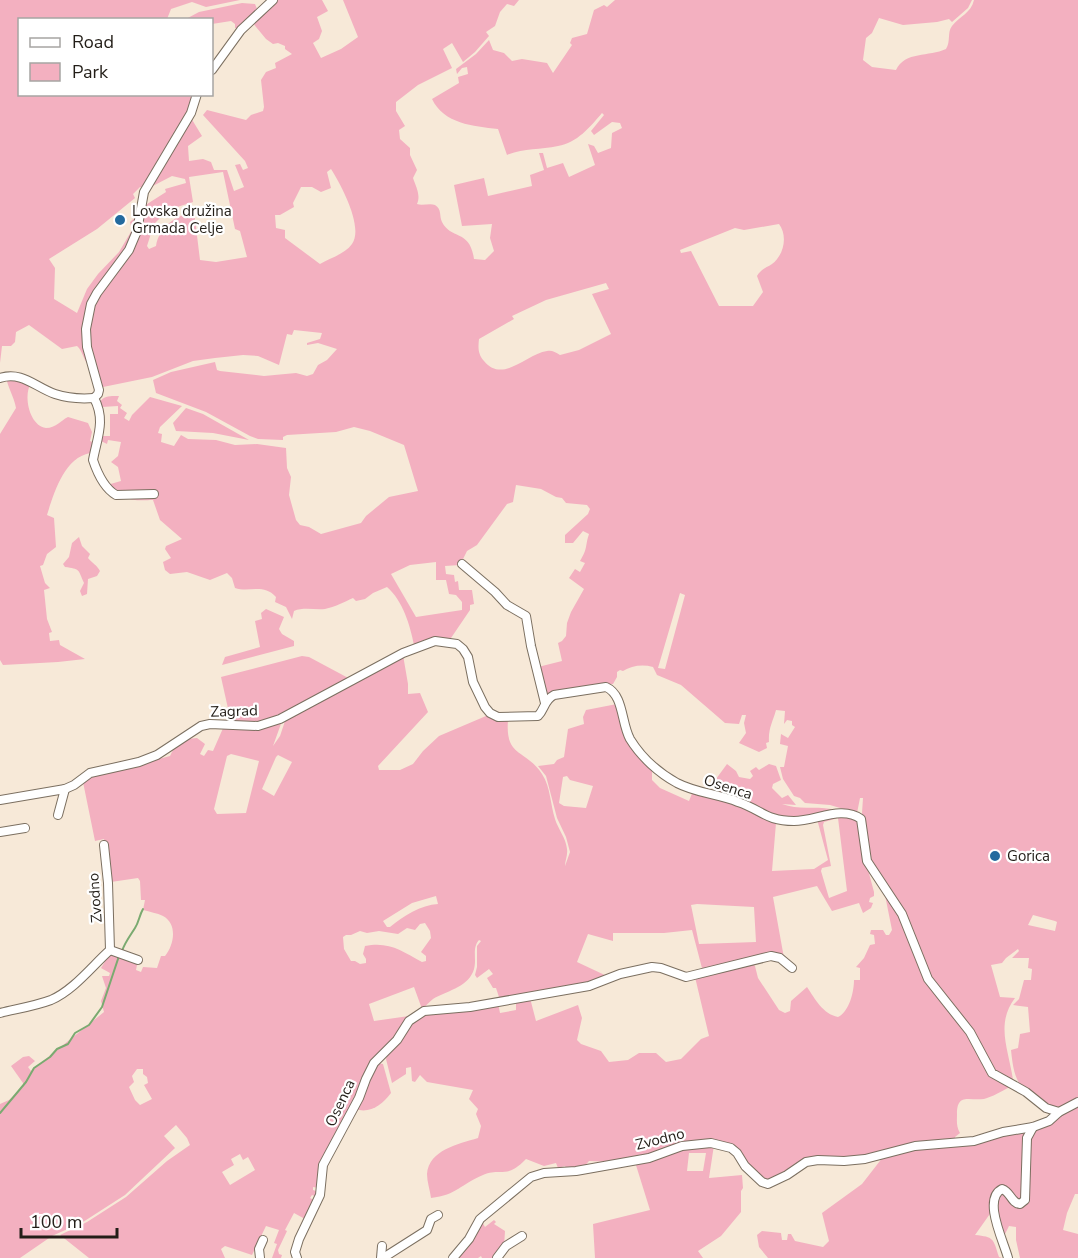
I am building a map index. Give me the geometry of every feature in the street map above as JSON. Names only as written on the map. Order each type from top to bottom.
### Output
[{"type":"street","points":[[213,69],[241,30],[273,0]]},
{"type":"street","points":[[0,378],[15,376],[33,382],[55,394],[82,399],[94,398],[98,394],[99,390],[87,347],[86,329],[91,304],[129,250],[138,231],[144,192],[190,113],[196,96]]},
{"type":"street","points":[[94,398],[98,406],[100,439],[93,460],[105,485],[116,495],[154,494]]},
{"type":"street","points":[[462,564],[507,605],[526,616],[545,703]]},
{"type":"street","name":"Osenca","points":[[403,653],[435,641],[457,644],[468,657],[473,682],[485,707],[498,717],[538,716],[545,703],[554,695],[606,687],[612,689],[617,695],[624,727],[631,740],[644,757],[675,782],[691,790],[740,802],[772,819],[796,821],[848,813],[861,819],[867,861],[902,914],[928,979],[970,1032],[992,1073],[1026,1092],[1046,1108],[1059,1112]]},
{"type":"street","name":"Zagrad","points":[[0,801],[65,789],[90,773],[139,762],[157,755],[201,726],[210,724],[258,726],[280,719],[403,653]]},
{"type":"street","points":[[58,815],[65,789]]},
{"type":"street","points":[[0,832],[25,828]]},
{"type":"street","name":"Zvodno","points":[[104,845],[117,952]]},
{"type":"street","points":[[0,1014],[59,996],[88,970],[117,952],[138,960]]},
{"type":"street","name":"Osenca","points":[[297,1258],[299,1239],[320,1195],[322,1175],[328,1155],[341,1135],[374,1063],[397,1040],[409,1021],[418,1013],[489,1004],[589,986],[620,974],[652,967],[686,977],[771,956],[780,958],[792,968]]},
{"type":"street","name":"Zvodno","points":[[453,1258],[469,1239],[480,1219],[531,1177],[544,1173],[576,1171],[649,1158],[682,1146],[711,1143],[731,1148],[745,1166],[762,1182],[768,1184],[806,1162],[865,1159],[915,1146],[974,1141],[1009,1130],[1033,1127],[1049,1121],[1059,1112],[1078,1102]]},
{"type":"street","points":[[1008,1258],[996,1222],[994,1197],[1002,1190],[1010,1194],[1017,1204],[1024,1200],[1027,1138],[1033,1127]]},
{"type":"street","points":[[381,1246],[382,1258],[428,1230],[432,1219],[438,1215]]},
{"type":"street","points":[[497,1258],[506,1246],[522,1236]]},
{"type":"street","points":[[260,1258],[259,1249],[263,1240]]},
{"type":"green space","points":[[0,0],[240,0],[206,7],[192,2],[171,9],[167,18],[18,18],[18,96],[194,96],[187,113],[143,188],[140,187],[133,194],[135,198],[97,229],[49,259],[55,268],[54,299],[77,313],[87,289],[119,252],[132,230],[130,222],[139,214],[134,236],[87,314],[89,365],[77,346],[62,349],[29,325],[16,332],[15,342],[11,346],[2,346],[0,363]]},
{"type":"green space","points":[[278,0],[322,0],[328,11],[317,17],[322,31],[319,39],[313,43],[321,58],[341,49],[358,37],[343,0],[519,0],[514,6],[507,4],[500,12],[495,26],[486,32],[489,36],[463,62],[452,43],[443,49],[452,68],[418,85],[396,102],[396,111],[405,126],[399,130],[400,139],[410,148],[410,155],[417,170],[413,178],[418,194],[417,204],[433,204],[437,207],[446,228],[469,243],[474,259],[485,260],[494,251],[490,238],[492,224],[462,226],[454,185],[484,178],[488,196],[532,186],[530,175],[544,170],[539,153],[543,153],[547,168],[563,163],[569,177],[595,165],[588,144],[594,146],[598,153],[611,148],[612,133],[622,128],[620,123],[612,122],[594,135],[591,131],[604,115],[602,113],[583,134],[571,142],[507,155],[498,129],[460,122],[444,114],[432,99],[459,83],[458,77],[468,74],[467,67],[462,68],[457,74],[456,69],[476,54],[489,40],[493,50],[504,53],[512,61],[522,59],[547,63],[553,73],[572,45],[570,43],[572,38],[587,34],[594,10],[604,5],[607,7],[615,0],[972,0],[968,8],[952,22],[949,19],[903,25],[879,18],[872,33],[866,38],[863,60],[872,67],[896,70],[900,64],[911,57],[946,49],[951,28],[968,11],[974,0],[1078,0],[1078,1100],[1055,1107],[1044,1104],[1023,1088],[1017,1079],[1011,1050],[1018,1048],[1020,1034],[1030,1032],[1028,1007],[1013,1005],[1019,999],[1024,980],[1031,980],[1032,969],[1028,968],[1029,958],[1012,958],[1019,951],[1018,949],[1002,963],[991,965],[1000,997],[1015,998],[1009,1008],[1005,1028],[1013,1080],[1012,1082],[1001,1079],[1001,1083],[1010,1087],[990,1097],[965,1099],[959,1103],[957,1121],[960,1133],[955,1137],[955,1142],[876,1157],[817,1159],[770,1182],[759,1176],[728,1143],[707,1140],[679,1142],[679,1146],[646,1157],[589,1161],[583,1168],[567,1170],[565,1166],[558,1168],[556,1163],[544,1166],[526,1159],[513,1169],[483,1175],[453,1192],[431,1198],[427,1174],[433,1159],[446,1149],[478,1138],[481,1126],[476,1114],[478,1109],[469,1099],[473,1090],[427,1082],[420,1075],[415,1082],[412,1081],[411,1067],[406,1068],[406,1074],[392,1083],[386,1059],[388,1053],[407,1027],[423,1013],[498,1003],[500,1013],[516,1010],[516,1000],[530,998],[536,1021],[578,1005],[582,1018],[577,1040],[581,1044],[601,1051],[609,1062],[628,1060],[639,1053],[656,1053],[666,1062],[681,1059],[701,1039],[709,1036],[695,977],[750,962],[755,966],[758,978],[779,1010],[785,1013],[790,1011],[791,1001],[807,987],[828,1013],[838,1017],[845,1011],[850,1001],[854,980],[860,980],[860,968],[856,967],[864,958],[870,945],[875,944],[874,935],[870,934],[871,930],[883,930],[886,935],[889,935],[892,930],[884,890],[871,865],[866,844],[862,813],[863,798],[860,798],[857,813],[830,805],[805,803],[794,796],[783,779],[780,767],[784,767],[788,746],[780,744],[781,734],[788,738],[795,727],[792,721],[787,720],[784,724],[785,711],[776,710],[770,729],[769,742],[766,743],[767,748],[759,752],[739,743],[746,733],[744,723],[746,715],[742,715],[739,724],[725,723],[681,685],[657,675],[653,667],[641,666],[620,670],[613,684],[601,684],[547,696],[538,667],[562,661],[558,643],[566,636],[571,612],[584,589],[569,578],[575,569],[580,572],[585,563],[580,561],[589,534],[583,531],[573,543],[565,543],[565,535],[588,514],[590,509],[587,505],[566,503],[562,498],[541,489],[516,485],[513,502],[507,504],[477,545],[467,551],[460,565],[445,566],[446,574],[454,575],[455,582],[458,581],[459,590],[472,590],[474,604],[470,605],[470,610],[451,638],[433,639],[414,645],[402,606],[387,587],[365,599],[356,601],[353,598],[325,609],[294,611],[292,619],[286,607],[275,602],[276,597],[271,593],[261,589],[235,588],[232,578],[227,573],[210,580],[187,572],[170,574],[165,570],[163,562],[171,558],[165,549],[166,546],[182,539],[160,520],[153,500],[128,498],[107,485],[121,481],[118,467],[111,462],[118,456],[121,442],[108,440],[107,444],[101,441],[100,402],[106,397],[119,396],[117,401],[122,405],[120,408],[127,413],[124,418],[129,421],[150,397],[182,406],[160,427],[158,433],[162,434],[161,442],[174,446],[181,435],[188,439],[216,440],[235,445],[257,444],[286,448],[287,468],[291,477],[289,495],[296,520],[300,525],[321,534],[361,523],[389,497],[418,491],[404,445],[370,431],[354,427],[336,432],[287,435],[283,437],[283,440],[258,439],[206,412],[156,393],[153,380],[171,372],[215,362],[217,370],[220,371],[264,376],[313,374],[318,365],[327,360],[337,349],[318,343],[307,345],[307,343],[320,339],[322,333],[294,330],[292,335],[287,334],[279,365],[258,356],[243,355],[193,361],[152,377],[103,387],[97,377],[92,361],[88,328],[95,301],[126,260],[144,206],[166,192],[165,189],[186,183],[185,179],[172,176],[147,189],[191,118],[202,136],[188,146],[189,161],[203,159],[211,162],[214,170],[227,170],[234,191],[244,187],[235,165],[240,164],[243,170],[248,168],[245,161],[203,115],[207,110],[246,120],[251,115],[263,111],[261,80],[266,72],[276,68],[275,63],[292,54],[285,49],[285,46],[278,43],[273,44],[266,39],[252,22]],"holes":[[[331,169],[350,206],[355,237],[352,244],[345,250],[320,264],[285,238],[285,230],[276,228],[275,215],[280,215],[294,207],[293,203],[301,187],[312,187],[321,192],[331,188],[327,172]],[[223,172],[235,229],[240,231],[247,257],[216,262],[200,260],[194,211],[169,223],[161,233],[156,246],[149,249],[147,246],[154,224],[171,209],[193,202],[189,177]],[[779,224],[782,229],[784,240],[782,251],[776,260],[757,276],[763,292],[753,306],[719,306],[691,251],[681,253],[680,250],[735,228],[744,230]],[[606,283],[609,289],[592,294],[611,334],[579,350],[560,355],[547,351],[515,366],[499,370],[484,361],[479,348],[479,339],[514,319],[512,316],[546,300]],[[118,406],[118,414],[110,414],[110,436],[103,436],[102,407]],[[436,562],[436,580],[446,580],[449,594],[456,595],[462,602],[462,610],[416,617],[391,574],[410,565]],[[680,593],[685,595],[665,669],[658,668]],[[1033,915],[1057,922],[1055,931],[1028,925]]]},
{"type":"green space","points":[[242,3],[255,4],[257,9],[240,28],[235,28],[235,24],[231,21],[213,24],[213,18],[188,18],[199,12]]},
{"type":"green space","points":[[6,377],[31,383],[28,395],[29,409],[35,422],[40,426],[53,427],[68,417],[88,423],[92,432],[90,441],[95,443],[90,453],[81,456],[67,469],[53,497],[47,515],[54,518],[56,547],[47,554],[43,565],[40,566],[45,583],[50,588],[44,590],[47,619],[52,632],[49,633],[50,641],[59,640],[60,645],[85,659],[3,665],[0,660],[0,434],[16,408]]},
{"type":"green space","points":[[186,408],[203,414],[249,440],[213,433],[176,431],[173,423]]},
{"type":"green space","points":[[79,537],[82,546],[90,554],[88,558],[100,571],[97,576],[88,579],[87,594],[82,596],[80,591],[84,583],[79,572],[63,564],[69,557],[72,543]]},
{"type":"green space","points":[[266,609],[284,617],[279,629],[282,634],[294,641],[294,646],[222,665],[225,657],[260,647],[255,621],[262,619],[261,613]]},
{"type":"green space","points":[[403,655],[408,694],[420,693],[428,712],[378,766],[379,770],[400,770],[413,764],[439,736],[486,716],[492,714],[508,720],[508,732],[513,747],[536,766],[547,785],[555,819],[566,845],[565,866],[570,852],[566,837],[557,818],[546,776],[538,766],[554,764],[564,757],[568,729],[584,724],[583,717],[586,710],[617,704],[621,720],[652,766],[652,780],[660,788],[689,801],[693,791],[740,805],[776,823],[772,871],[814,869],[828,860],[817,819],[845,814],[858,820],[863,851],[874,892],[869,902],[873,903],[871,908],[863,913],[859,903],[832,911],[817,886],[773,897],[784,958],[703,972],[692,930],[664,933],[613,933],[613,941],[588,934],[577,962],[609,977],[604,980],[500,1000],[496,988],[493,988],[487,978],[493,974],[489,969],[477,978],[475,975],[477,946],[481,941],[479,940],[475,947],[473,972],[466,982],[433,999],[422,1009],[414,987],[369,1004],[374,1021],[409,1016],[410,1018],[373,1064],[336,1138],[319,1188],[313,1187],[313,1190],[319,1192],[317,1197],[312,1195],[310,1198],[316,1201],[305,1219],[294,1213],[285,1230],[287,1231],[278,1250],[282,1255],[281,1258],[272,1258],[279,1230],[266,1226],[252,1255],[225,1246],[221,1249],[225,1258],[89,1258],[60,1235],[87,1222],[126,1197],[167,1161],[190,1145],[176,1125],[164,1136],[175,1148],[125,1195],[83,1222],[52,1236],[20,1258],[0,1258],[0,1104],[9,1100],[23,1087],[23,1083],[11,1066],[23,1057],[29,1056],[35,1061],[28,1067],[31,1071],[104,1012],[101,1001],[106,988],[102,976],[109,976],[110,973],[101,968],[109,955],[135,962],[136,970],[141,972],[143,967],[157,968],[161,956],[165,956],[172,941],[173,929],[168,920],[161,915],[143,910],[145,900],[141,900],[138,878],[111,882],[104,839],[95,841],[83,782],[91,777],[170,756],[177,745],[192,739],[197,738],[205,744],[200,754],[204,756],[208,750],[213,751],[224,726],[282,721],[273,746],[280,736],[286,718]],"holes":[[[231,754],[259,761],[246,813],[217,814],[214,809],[227,756]],[[278,755],[292,762],[274,796],[262,789]],[[567,776],[570,780],[593,786],[586,808],[564,806],[559,803],[563,777]],[[838,818],[847,891],[829,898],[821,871],[822,868],[831,866],[824,822]],[[436,896],[438,904],[425,906],[412,912],[390,927],[387,927],[383,921],[412,903]],[[691,905],[754,907],[756,942],[699,944]],[[425,923],[430,931],[431,938],[421,952],[426,956],[426,961],[422,962],[395,948],[374,945],[365,946],[363,954],[366,963],[360,964],[351,961],[344,949],[343,937],[360,931],[398,934],[407,928],[415,930],[420,924]],[[137,1069],[143,1069],[148,1083],[144,1085],[152,1099],[140,1105],[129,1087],[134,1082],[132,1076]],[[240,1154],[243,1160],[248,1157],[255,1170],[230,1185],[222,1172],[234,1165],[231,1159]]]},
{"type":"green space","points":[[302,656],[309,657],[352,680],[274,719],[260,723],[231,722],[221,677]]},
{"type":"green space","points":[[727,764],[736,771],[739,777],[750,779],[753,776],[750,771],[756,767],[759,770],[769,764],[776,766],[781,780],[773,784],[772,788],[782,798],[788,795],[796,805],[782,804],[831,809],[832,812],[781,820],[720,795],[716,779]]},
{"type":"green space","points":[[377,1063],[383,1064],[391,1093],[384,1101],[371,1109],[355,1109]]},
{"type":"green space","points":[[1078,1104],[1078,1194],[1075,1194],[1067,1213],[1063,1230],[1078,1234],[1078,1258],[1020,1258],[1016,1227],[1009,1226],[1003,1238],[997,1220],[998,1194],[1001,1192],[1025,1204],[1029,1137],[1033,1129]]},
{"type":"green space","points":[[1030,1129],[1021,1200],[1016,1201],[1003,1188],[992,1211],[975,1235],[992,1240],[999,1257],[1002,1258],[768,1258],[759,1247],[757,1235],[762,1231],[781,1233],[782,1240],[787,1240],[788,1234],[791,1234],[795,1241],[823,1247],[829,1241],[822,1213],[862,1184],[883,1157],[902,1151]]},
{"type":"green space","points":[[714,1145],[709,1178],[742,1175],[741,1212],[721,1236],[698,1251],[703,1258],[595,1258],[593,1224],[650,1210],[635,1162],[682,1148]],"holes":[[[689,1153],[706,1153],[703,1171],[687,1171]]]},
{"type":"green space","points":[[481,1220],[485,1227],[494,1220],[496,1222],[494,1224],[505,1231],[504,1247],[495,1258],[482,1258],[481,1256],[460,1258],[458,1256]]},
{"type":"waterway","points":[[122,951],[143,909]]},
{"type":"waterway","points":[[0,1113],[26,1082],[34,1068],[57,1049],[68,1044],[75,1033],[89,1025],[102,1007],[119,956]]},
{"type":"place","name":"Lovska družina Grmada Celje","points":[[120,220]]},
{"type":"place","name":"Gorica","points":[[995,856]]}]
